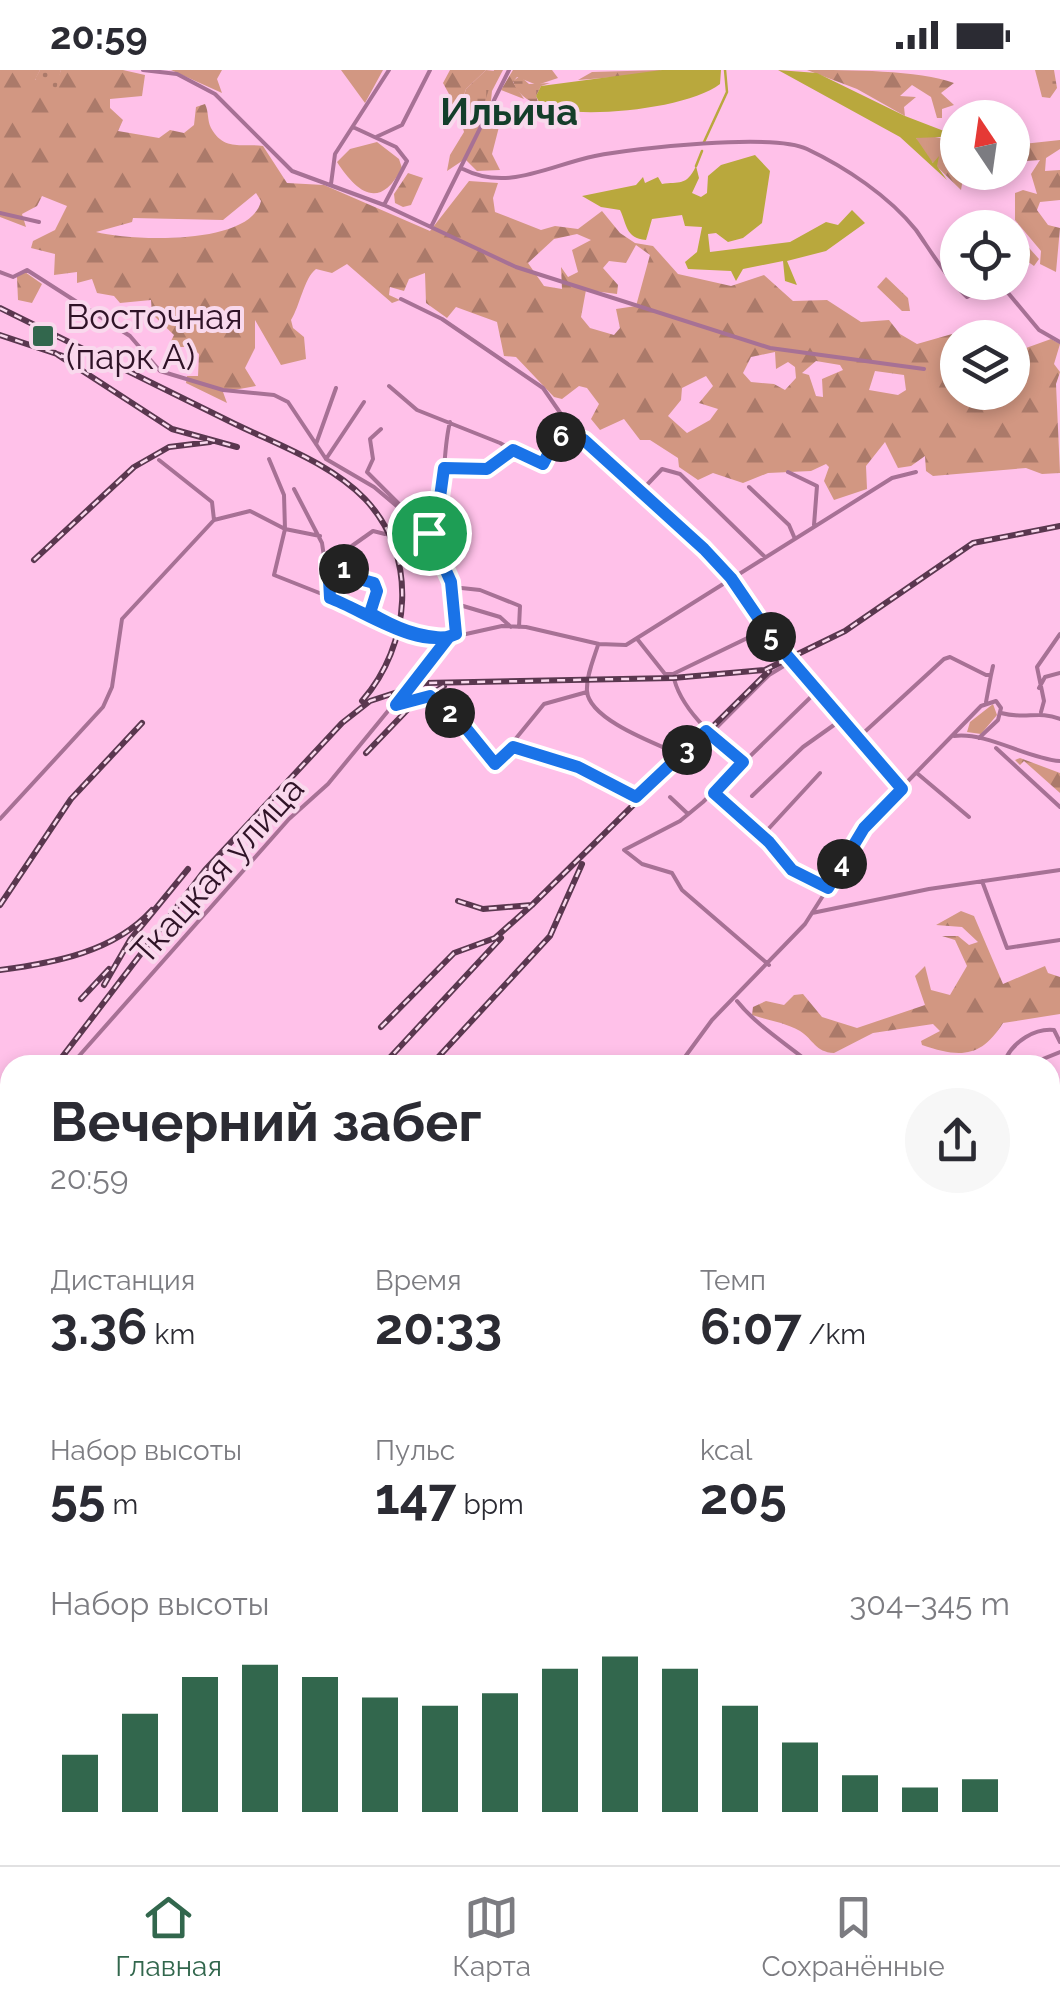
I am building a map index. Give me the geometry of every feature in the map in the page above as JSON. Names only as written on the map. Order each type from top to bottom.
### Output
[{"type":"street","points":[[143,70],[178,74],[198,83],[233,107],[292,172],[384,205],[516,267],[770,348],[924,369]]},
{"type":"street","points":[[331,184],[335,154],[389,70]]},
{"type":"street","points":[[376,137],[402,124],[430,70]]},
{"type":"street","points":[[431,227],[509,70]]},
{"type":"street","points":[[355,128],[396,147],[408,161],[384,205]]},
{"type":"street","points":[[463,169],[483,177],[519,178],[606,154],[747,143],[794,144],[850,173],[893,208],[940,265]]},
{"type":"street","points":[[0,213],[39,222]]},
{"type":"street","points":[[0,272],[14,278],[27,270],[130,336],[160,371],[223,390],[274,395],[288,402],[326,458],[353,472],[409,515]]},
{"type":"street","points":[[402,299],[442,319],[523,372],[548,394],[584,440],[643,489],[731,578],[766,629],[902,789]]},
{"type":"street","points":[[1014,300],[1039,330],[1060,342]]},
{"type":"street","points":[[389,386],[417,410],[451,421],[543,464],[558,435],[584,440]]},
{"type":"street","points":[[316,445],[336,388]]},
{"type":"street","points":[[326,458],[364,402]]},
{"type":"street","points":[[429,533],[438,512],[442,459],[451,421]]},
{"type":"street","points":[[381,429],[370,439],[373,460],[367,472],[429,533],[452,587],[456,634]]},
{"type":"street","points":[[444,468],[487,469],[513,450]]},
{"type":"street","points":[[270,459],[284,494],[285,529],[274,576],[370,613],[408,634],[448,638],[511,626],[599,644],[626,645],[892,478],[916,472]]},
{"type":"street","points":[[159,460],[212,502],[214,520]]},
{"type":"street","points":[[643,489],[662,469],[680,474],[766,558]]},
{"type":"street","points":[[788,472],[810,479],[817,486],[814,525]]},
{"type":"street","points":[[748,487],[789,526],[795,538]]},
{"type":"street","points":[[294,489],[320,536],[328,561],[330,598]]},
{"type":"street","points":[[0,818],[104,708],[112,687],[122,619],[214,520],[250,511],[285,529],[320,536]]},
{"type":"street","points":[[328,561],[373,531],[385,534]]},
{"type":"street","points":[[328,561],[352,577],[374,583],[377,591],[370,613]]},
{"type":"street","points":[[452,587],[480,590],[517,604],[522,611],[519,627]]},
{"type":"street","points":[[454,603],[500,617],[511,626]]},
{"type":"street","points":[[638,640],[666,674],[673,674],[766,629]]},
{"type":"street","points":[[1041,712],[1044,701],[1038,664],[1060,634]]},
{"type":"street","name":"Ткацкая улица","points":[[80,1055],[396,705],[448,638]]},
{"type":"street","points":[[599,644],[587,692],[601,714],[681,755]]},
{"type":"street","points":[[858,738],[944,659],[991,675]]},
{"type":"street","points":[[513,747],[578,767],[633,797],[643,793],[769,675],[792,661]]},
{"type":"street","points":[[686,1055],[712,1020],[769,965],[812,913],[864,828],[986,702],[993,666]]},
{"type":"street","points":[[1039,688],[1045,677],[1060,673]]},
{"type":"street","points":[[673,674],[676,686],[708,732],[743,762]]},
{"type":"street","points":[[769,965],[682,890],[672,873],[642,864],[624,852],[627,846],[688,814],[714,793],[817,691]]},
{"type":"street","points":[[396,705],[430,696],[461,722],[495,764],[513,747],[544,704],[587,692]]},
{"type":"street","points":[[986,702],[996,701],[1001,713],[1021,720],[1041,712],[1060,719]]},
{"type":"street","points":[[979,738],[990,731],[1001,713]]},
{"type":"street","points":[[752,796],[803,747],[841,720]]},
{"type":"street","points":[[954,736],[979,738],[1060,761]]},
{"type":"street","points":[[993,745],[1016,771],[1060,807]]},
{"type":"street","points":[[761,837],[820,773]]},
{"type":"street","points":[[918,774],[969,816]]},
{"type":"street","points":[[714,793],[792,870],[828,888]]},
{"type":"street","points":[[670,797],[688,814]]},
{"type":"street","points":[[812,913],[1060,870]]},
{"type":"street","points":[[982,882],[1007,948],[1060,940]]},
{"type":"street","points":[[736,999],[752,1018],[766,1024],[801,1055]]},
{"type":"street","points":[[1007,1055],[1011,1046],[1040,1030],[1054,1030],[1060,1042]]},
{"type":"green space","points":[[0,70],[40,70],[35,80],[57,81],[61,70],[123,70],[145,75],[142,96],[110,99],[110,108],[123,120],[118,131],[159,138],[170,130],[184,133],[194,125],[196,107],[205,104],[216,136],[235,145],[263,146],[287,183],[324,185],[430,231],[469,181],[498,183],[493,198],[495,212],[541,230],[555,226],[578,229],[602,211],[620,233],[635,243],[653,246],[678,274],[731,286],[764,275],[793,301],[827,300],[861,322],[889,320],[900,334],[917,344],[940,337],[940,410],[1030,410],[1030,347],[1051,339],[1060,344],[1054,364],[1060,372],[1056,384],[1060,473],[1042,474],[1026,468],[933,476],[926,471],[925,456],[911,466],[898,468],[885,442],[866,466],[867,489],[834,500],[824,481],[829,467],[826,464],[811,471],[768,473],[743,483],[713,473],[698,480],[679,467],[678,458],[650,440],[640,440],[624,419],[600,430],[591,419],[599,404],[587,388],[579,386],[562,399],[554,397],[516,357],[504,356],[497,322],[456,307],[447,318],[426,303],[425,273],[409,279],[404,291],[390,287],[389,295],[400,300],[392,303],[347,264],[332,273],[316,269],[305,285],[291,320],[293,328],[304,337],[306,359],[281,365],[255,320],[255,348],[245,368],[256,386],[223,392],[227,403],[186,383],[187,376],[198,376],[199,354],[191,347],[168,347],[174,335],[152,314],[151,300],[120,303],[114,296],[97,293],[92,279],[77,283],[77,272],[54,275],[55,254],[31,248],[33,241],[55,230],[67,206],[42,196],[37,206],[22,214],[26,227],[0,217]],"holes":[[[256,193],[261,201],[252,216],[213,233],[161,238],[96,232],[132,222],[133,218],[223,220]],[[577,234],[591,240],[572,250],[578,272],[568,277],[561,267],[562,289],[544,286],[528,263],[554,239]],[[636,245],[650,255],[636,306],[616,309],[620,328],[614,335],[590,328],[581,317],[586,290],[617,294],[618,285],[603,268],[609,261],[626,263]],[[775,352],[776,369],[788,362],[795,367],[796,378],[785,390],[774,384],[751,382],[743,373],[751,357]],[[816,361],[840,365],[843,370],[822,379],[823,397],[816,396],[809,375],[802,373]],[[875,371],[904,375],[906,390],[898,395],[869,390]],[[706,376],[713,386],[699,403],[718,409],[710,420],[687,433],[668,416],[681,400],[682,388]]]},
{"type":"green space","points":[[40,70],[61,70],[55,94],[43,90],[35,79]]},
{"type":"green space","points":[[171,70],[222,70],[217,79],[222,93]]},
{"type":"green space","points":[[341,70],[383,70],[365,103]]},
{"type":"green space","points":[[450,70],[486,70],[466,89],[462,101],[468,109],[481,113],[494,70],[503,70],[492,91],[490,110],[500,123],[492,154],[500,170],[477,171],[465,159],[447,171],[450,155],[464,132],[460,117],[444,110],[449,94],[443,83]]},
{"type":"green space","points":[[486,70],[495,71],[481,113],[472,121],[462,102],[466,89]]},
{"type":"green space","points":[[513,70],[552,70],[558,78],[537,85],[517,77],[513,82],[524,99],[501,90]]},
{"type":"green space","points":[[662,70],[652,74],[578,80],[592,72]]},
{"type":"green space","points":[[807,70],[922,75],[954,83],[941,93],[949,100],[940,100],[940,118],[931,97],[912,85],[900,96],[916,97],[904,107],[905,116],[857,89]]},
{"type":"green space","points":[[1035,70],[1054,70],[1057,88],[1050,98],[1042,97]]},
{"type":"green space","points":[[520,76],[529,84],[550,83],[541,86],[536,96],[539,105],[517,90],[513,81]]},
{"type":"green space","points":[[926,135],[940,138],[940,170],[922,152],[916,138]]},
{"type":"green space","points":[[1060,140],[1060,149],[1046,158],[1045,171],[1060,170],[1060,200],[1040,202],[1037,210],[1048,225],[1060,228],[1056,272],[1040,264],[1041,251],[1030,238],[1030,210],[1015,210],[1015,193],[1023,190],[1037,194],[1031,174],[1040,160],[1030,161],[1030,143]]},
{"type":"green space","points":[[377,142],[399,159],[402,168],[385,190],[376,193],[360,188],[337,162],[350,149]]},
{"type":"green space","points":[[408,173],[423,178],[411,205],[403,207],[395,203],[394,194]]},
{"type":"green space","points":[[1030,249],[1039,259],[1034,266],[1030,263]]},
{"type":"green space","points":[[25,272],[42,284],[32,303],[18,300],[17,277]]},
{"type":"green space","points":[[886,277],[908,298],[910,311],[902,311],[877,287]]},
{"type":"green space","points":[[993,704],[997,715],[981,734],[967,732],[970,722]]},
{"type":"green space","points":[[1020,758],[1060,773],[1060,793],[1024,761],[1020,765],[1015,760]]},
{"type":"green space","points":[[961,911],[974,916],[1003,984],[1045,966],[1048,973],[1060,977],[1060,1014],[1003,1023],[978,1049],[959,1053],[922,1045],[921,1041],[940,1031],[933,1024],[873,1033],[834,1053],[819,1048],[794,1028],[752,1015],[753,1007],[766,1001],[784,1005],[794,995],[803,994],[822,1017],[857,1028],[925,1005],[915,976],[925,966],[931,990],[950,995],[967,966],[955,940],[942,936],[958,936],[969,945],[978,942],[962,927],[936,925]]},
{"type":"shaded area","points":[[662,70],[721,70],[720,84],[705,93],[660,106],[606,112],[541,106],[536,96],[541,86]]},
{"type":"shaded area","points":[[778,70],[817,73],[940,129],[940,137],[916,138],[933,163],[939,156],[940,174],[900,137]]},
{"type":"shaded area","points":[[755,155],[770,171],[762,223],[743,238],[728,242],[716,233],[708,234],[710,252],[790,242],[826,222],[838,225],[852,210],[865,223],[826,251],[787,261],[797,285],[785,281],[783,261],[743,269],[736,281],[731,271],[688,269],[685,262],[697,252],[702,227],[685,226],[682,215],[652,219],[646,240],[639,239],[628,230],[620,210],[601,207],[582,196],[636,185],[643,177],[645,183],[658,177],[662,184],[682,182],[696,166],[699,178],[692,193],[701,197],[707,193],[708,176],[721,165]]},
{"type":"waterway","points":[[704,142],[727,92],[725,70]]},
{"type":"waterway","points":[[696,166],[702,151]]},
{"type":"railway","points":[[0,308],[303,456],[336,475],[365,499],[394,547],[401,573],[402,600],[391,654],[362,701]]},
{"type":"railway","points":[[0,335],[66,357]]},
{"type":"railway","points":[[55,353],[172,429],[237,447]]},
{"type":"railway","points":[[34,560],[134,467],[169,447],[210,442]]},
{"type":"railway","points":[[64,1055],[205,870],[342,723],[370,701],[425,683],[673,678],[765,670],[845,631],[973,543],[1060,526]]},
{"type":"railway","points":[[381,1027],[454,953],[495,938],[532,905],[769,671]]},
{"type":"railway","points":[[366,753],[412,705],[444,686]]},
{"type":"railway","points":[[0,905],[71,799],[142,723]]},
{"type":"railway","points":[[440,1055],[550,936],[582,864]]},
{"type":"railway","points":[[104,985],[130,940],[188,869]]},
{"type":"railway","points":[[458,901],[483,909],[532,905]]},
{"type":"railway","points":[[0,970],[41,964],[101,946],[152,910]]},
{"type":"railway","points":[[392,1055],[501,938]]},
{"type":"railway","points":[[81,999],[109,969]]},
{"type":"place","name":"Восточная (парк А)","points":[[43,336]]},
{"type":"district","name":"Ильича","points":[[509,111]]},
{"type":"route","points":[[429,533],[438,512],[444,468],[487,469],[513,450],[543,464],[558,435],[584,440],[643,489],[731,578],[772,638],[902,789],[864,828],[828,888],[792,870],[769,842],[725,807],[714,793],[743,762],[706,731],[636,797],[578,767],[513,747],[495,764],[479,750],[461,722],[430,696],[396,705],[448,638],[432,637],[408,634],[370,613],[377,591],[374,583],[352,577],[340,565],[328,561],[330,598],[370,613],[396,626],[408,634],[448,638],[456,634],[451,582],[429,533]]}]
